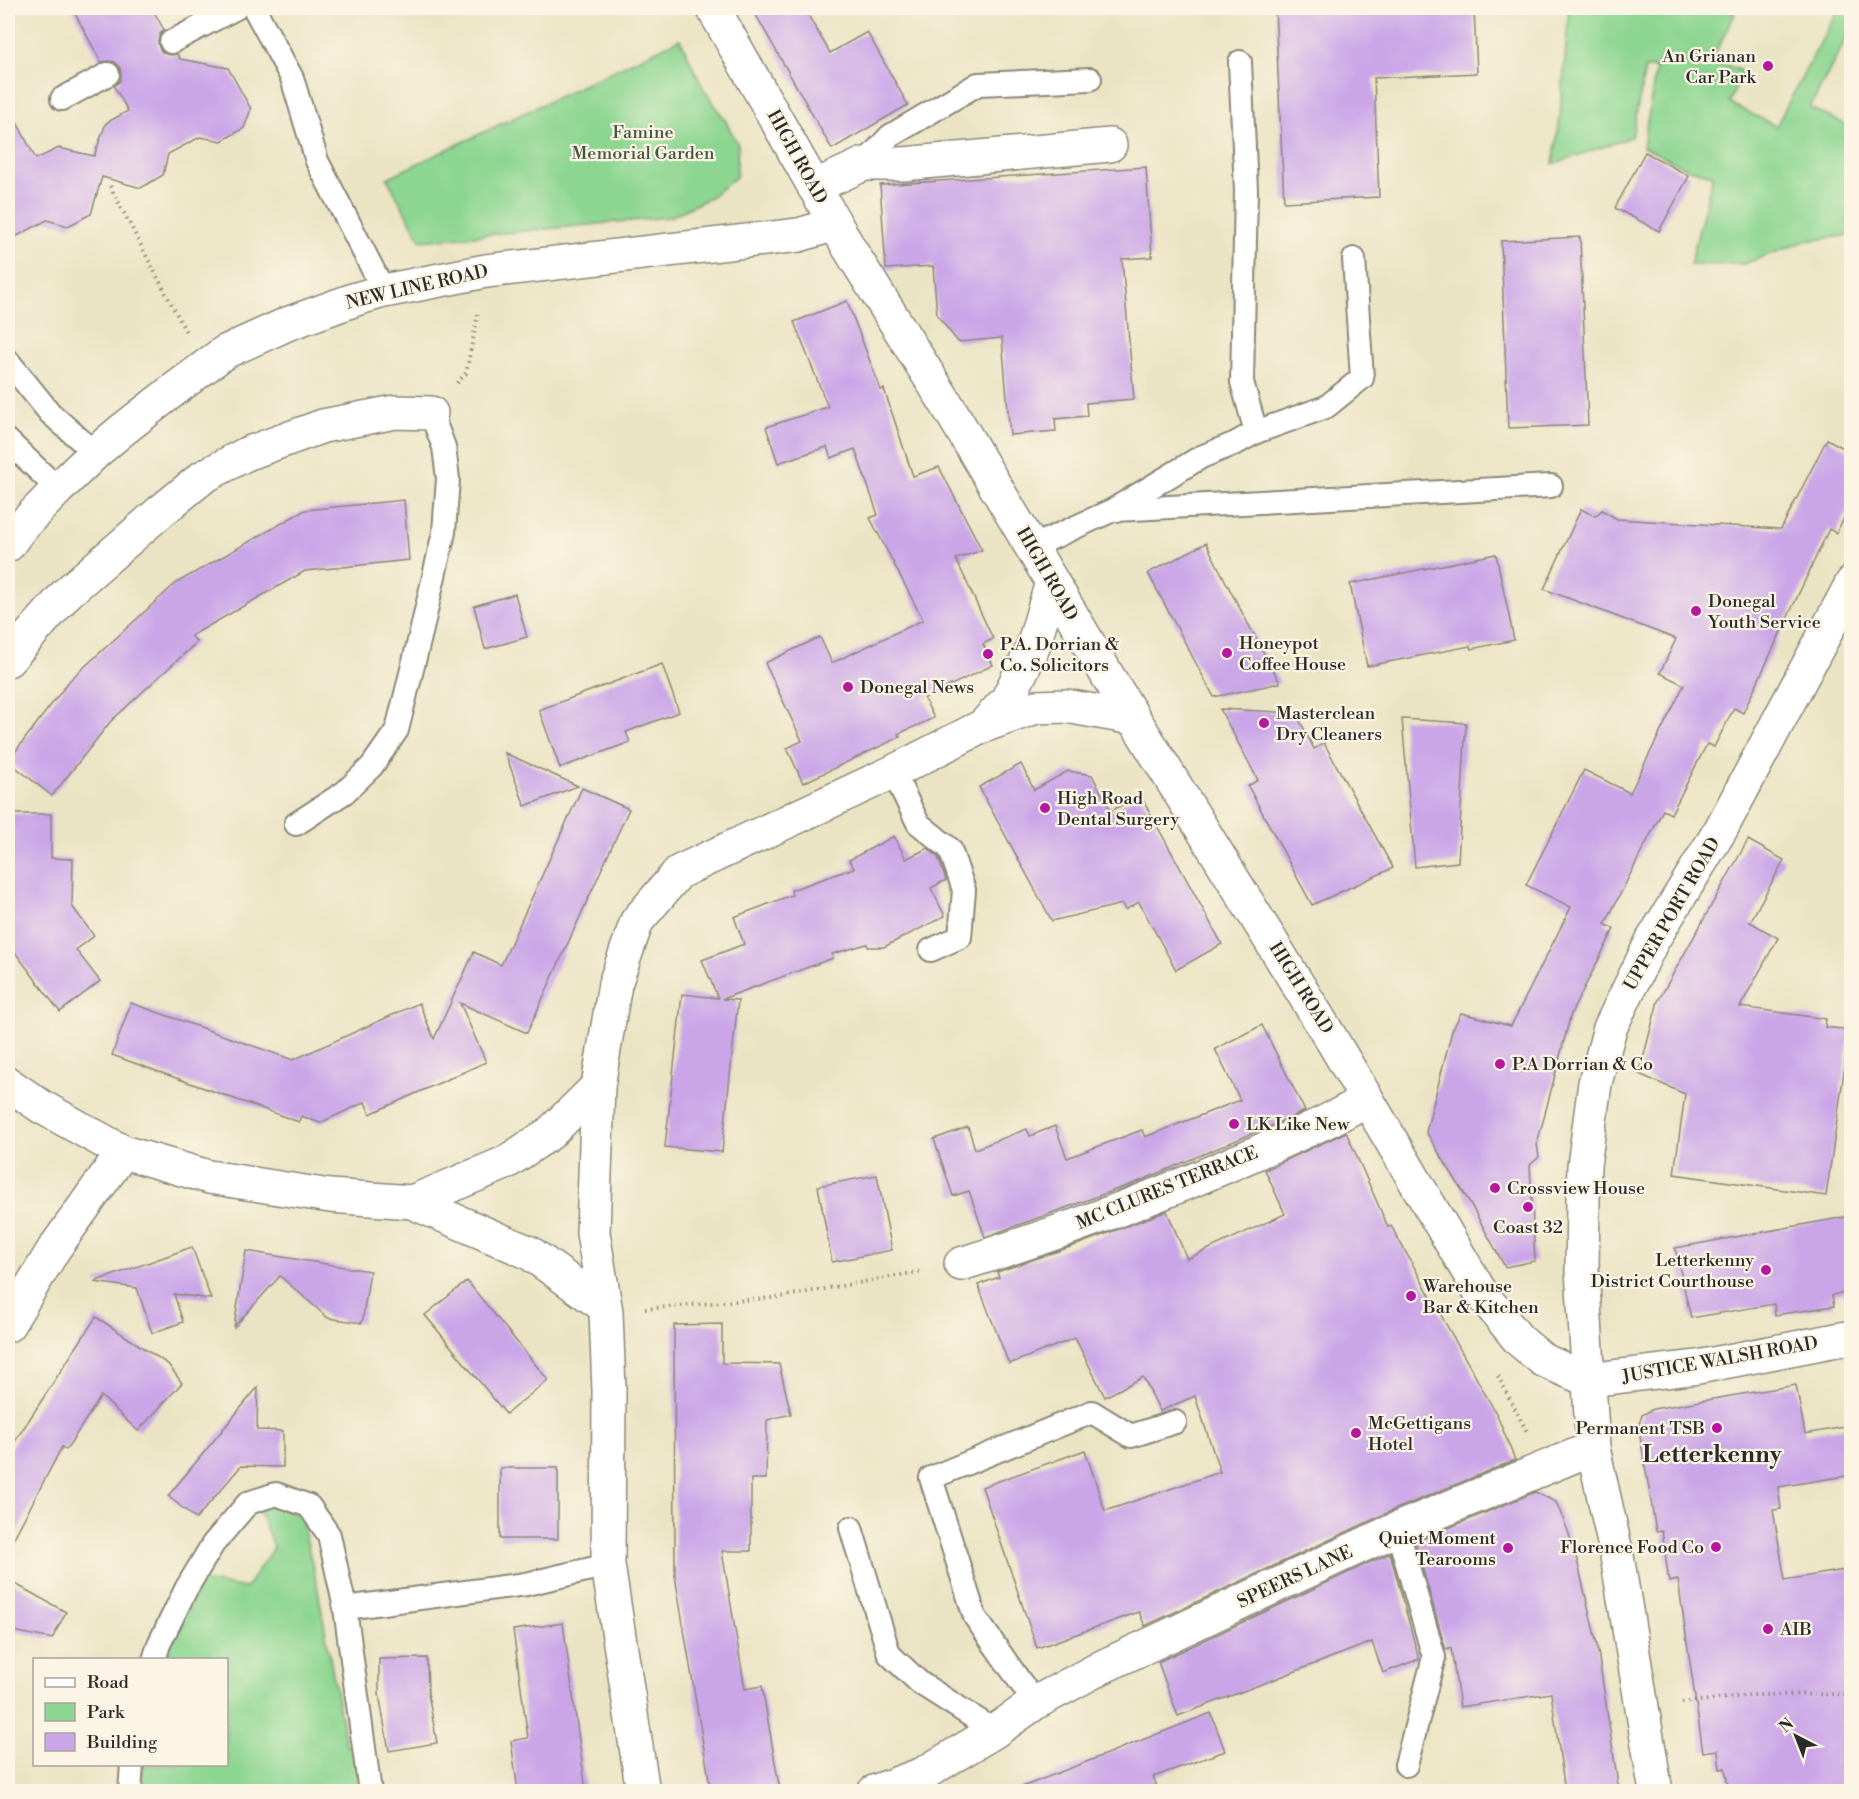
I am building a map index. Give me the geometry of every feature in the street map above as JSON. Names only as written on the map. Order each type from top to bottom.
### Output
[{"type":"street","name":"HIGH ROAD","points":[[713,8],[835,224],[1032,547],[1133,718],[1326,1030],[1481,1293],[1519,1340],[1544,1360],[1588,1380]]},
{"type":"street","points":[[814,188],[864,164],[903,164],[1110,145]]},
{"type":"street","name":"NEW LINE ROAD","points":[[8,545],[21,528],[95,453],[175,388],[225,352],[286,324],[384,291],[486,271],[799,235],[835,224]]},
{"type":"street","points":[[8,660],[67,593],[203,477],[246,454],[323,426],[395,412],[432,413]]},
{"type":"street","points":[[984,726],[1007,700],[1032,650],[1052,582]]},
{"type":"street","name":"UPPER PORT ROAD","points":[[1656,1791],[1617,1556],[1593,1448],[1582,1270],[1584,1166],[1595,1083],[1610,1028],[1652,941],[1721,829],[1851,583]]},
{"type":"street","points":[[643,1791],[608,1565],[609,1391],[605,1309],[593,1233],[598,1086],[615,984],[637,921],[679,872],[984,726],[1036,707],[1066,706],[1133,718]]},
{"type":"street","points":[[8,1084],[42,1107],[123,1152],[209,1177],[330,1196],[412,1202],[530,1253],[605,1309]]},
{"type":"street","points":[[412,1202],[505,1163],[549,1134],[598,1086]]},
{"type":"street","name":"MC CLURES TERRACE","points":[[961,1264],[1018,1247],[1202,1177],[1343,1114],[1367,1100]]},
{"type":"street","points":[[8,1325],[54,1249],[123,1152]]},
{"type":"street","name":"JUSTICE WALSH ROAD","points":[[1588,1380],[1666,1372],[1851,1337]]},
{"type":"street","name":"SPEERS LANE","points":[[874,1791],[926,1783],[1035,1703],[1102,1667],[1397,1529],[1593,1448]]},
{"type":"lane","points":[[171,42],[236,8]]},
{"type":"lane","points":[[254,8],[292,78],[316,161],[384,291]]},
{"type":"lane","points":[[1240,62],[1246,191],[1242,382],[1256,432]]},
{"type":"lane","points":[[62,99],[108,74]]},
{"type":"lane","points":[[864,164],[890,136],[978,84],[1090,79]]},
{"type":"lane","points":[[1032,547],[1113,510],[1201,457],[1236,444],[1256,432],[1326,408],[1362,378],[1354,259]]},
{"type":"lane","points":[[8,361],[50,413],[95,453]]},
{"type":"lane","points":[[296,824],[345,792],[372,766],[397,730],[444,532],[448,479],[444,447],[432,413]]},
{"type":"lane","points":[[8,441],[58,489]]},
{"type":"lane","points":[[1113,510],[1551,486]]},
{"type":"lane","points":[[892,772],[918,823],[950,849],[964,890],[960,937],[931,950]]},
{"type":"lane","points":[[1035,1703],[975,1617],[931,1478],[1092,1412],[1131,1436],[1175,1422]]},
{"type":"lane","points":[[154,1658],[186,1589],[213,1544],[248,1503],[276,1494],[309,1506],[329,1534],[345,1608],[370,1791]]},
{"type":"lane","points":[[851,1528],[889,1654],[920,1683],[995,1731]]},
{"type":"lane","points":[[1397,1529],[1434,1657],[1406,1765]]},
{"type":"lane","points":[[345,1608],[526,1584],[608,1565]]},
{"type":"lane","points":[[130,1791],[132,1766]]},
{"type":"path","points":[[110,186],[183,327],[208,365]]},
{"type":"path","points":[[432,413],[466,373],[486,271]]},
{"type":"path","points":[[605,1309],[781,1297],[961,1264]]},
{"type":"path","points":[[1679,1704],[1753,1695],[1851,1694]]},
{"type":"green space","points":[[1569,8],[1724,8],[1735,14],[1712,59],[1743,72],[1729,103],[1776,126],[1839,8],[1851,8],[1851,29],[1810,108],[1851,127],[1851,235],[1805,241],[1744,264],[1690,265],[1713,175],[1689,169],[1643,147],[1656,68],[1645,68],[1632,137],[1553,164],[1560,118]]},
{"type":"green space","name":"Famine Memorial Garden","points":[[680,39],[703,88],[725,120],[738,145],[736,177],[709,198],[670,217],[421,241],[387,178]]},
{"type":"green space","points":[[276,1503],[301,1517],[317,1585],[346,1746],[354,1746],[360,1791],[141,1791],[142,1766],[228,1766],[228,1658],[166,1658],[175,1634],[202,1581],[246,1588],[274,1547],[258,1509]]},
{"type":"building","points":[[72,8],[152,8],[164,30],[158,41],[163,53],[177,54],[180,59],[228,68],[251,109],[244,128],[222,141],[200,137],[168,154],[163,175],[141,188],[102,177],[91,214],[68,226],[47,220],[8,241],[8,105],[36,159],[59,148],[94,156],[106,123],[128,111],[114,86],[120,81],[120,68],[115,62],[101,62]]},
{"type":"building","points":[[752,8],[804,8],[830,53],[867,32],[908,105],[832,149]]},
{"type":"building","points":[[1275,8],[1474,8],[1477,73],[1374,78],[1379,197],[1284,202]]},
{"type":"building","points":[[1645,152],[1689,176],[1659,231],[1615,208]]},
{"type":"building","points":[[1146,167],[1152,257],[1122,259],[1134,399],[1086,403],[1087,416],[1055,419],[1056,431],[1010,435],[1002,338],[958,342],[937,315],[933,266],[886,269],[880,185]]},
{"type":"building","points":[[1580,237],[1588,425],[1508,428],[1501,241]]},
{"type":"building","points":[[847,301],[881,390],[884,389],[913,476],[939,467],[982,550],[956,559],[993,639],[983,644],[993,665],[924,698],[934,718],[898,734],[900,737],[803,783],[787,748],[802,741],[765,663],[820,637],[832,663],[923,620],[870,518],[878,515],[855,449],[831,458],[827,447],[778,463],[766,427],[828,407],[794,322]]},
{"type":"building","points":[[1827,439],[1851,452],[1851,505],[1836,533],[1829,529],[1743,713],[1734,708],[1714,747],[1707,744],[1671,814],[1663,810],[1605,924],[1614,929],[1571,1014],[1537,1144],[1539,1157],[1530,1165],[1535,1261],[1505,1267],[1470,1203],[1426,1132],[1452,1031],[1461,1013],[1511,1026],[1571,907],[1526,885],[1584,770],[1630,793],[1684,685],[1660,673],[1676,639],[1544,589],[1581,509],[1595,516],[1602,510],[1617,519],[1781,529]]},
{"type":"building","points":[[404,500],[409,560],[305,571],[191,636],[197,642],[111,721],[52,796],[8,761],[70,680],[176,583],[305,510]]},
{"type":"building","name":"Honeypot Coffee House","points":[[1206,543],[1280,683],[1214,697],[1148,573]]},
{"type":"building","points":[[1496,554],[1514,640],[1367,666],[1350,584]]},
{"type":"building","points":[[515,594],[527,637],[485,649],[474,606]]},
{"type":"building","points":[[662,664],[679,712],[626,732],[630,742],[560,768],[539,710]]},
{"type":"building","points":[[1220,709],[1296,713],[1314,749],[1324,743],[1393,868],[1312,905],[1248,786],[1258,780]]},
{"type":"building","points":[[1402,719],[1466,723],[1458,862],[1415,867]]},
{"type":"building","points":[[505,753],[578,786],[525,806]]},
{"type":"building","points":[[1021,764],[1034,790],[1068,771],[1092,775],[1111,811],[1140,795],[1222,944],[1176,970],[1139,902],[1125,910],[1122,904],[1052,921],[979,787]]},
{"type":"building","points":[[582,788],[629,809],[527,1033],[460,1003],[486,1062],[370,1114],[365,1102],[320,1123],[301,1116],[299,1122],[112,1055],[131,1003],[293,1060],[419,1003],[434,1039],[474,952],[501,965]]},
{"type":"building","points":[[8,814],[51,814],[51,858],[73,859],[72,906],[94,936],[76,950],[100,981],[60,1012],[8,943]]},
{"type":"building","points":[[894,836],[906,859],[928,848],[938,857],[946,880],[931,888],[945,916],[884,947],[868,947],[867,944],[832,954],[833,958],[722,999],[738,1000],[722,1152],[665,1147],[682,994],[718,998],[702,960],[744,944],[734,917],[792,895],[791,890],[854,868],[849,860]]},
{"type":"building","points":[[1748,840],[1784,860],[1750,922],[1778,938],[1740,1007],[1826,1019],[1825,1027],[1850,1030],[1826,1196],[1674,1174],[1685,1094],[1639,1074],[1658,1001]]},
{"type":"building","points":[[1262,1025],[1305,1111],[1140,1181],[985,1237],[969,1191],[953,1196],[934,1139],[968,1127],[975,1149],[1027,1129],[1030,1136],[1055,1126],[1067,1158],[1142,1130],[1145,1137],[1240,1100],[1215,1049]]},
{"type":"building","name":"McGettigans Hotel","points":[[1346,1132],[1388,1227],[1391,1226],[1497,1415],[1515,1460],[1389,1512],[1145,1626],[1139,1612],[1037,1648],[982,1487],[1085,1450],[1105,1511],[1220,1472],[1195,1396],[1160,1411],[1143,1377],[1105,1397],[1075,1338],[1009,1364],[978,1285],[999,1277],[997,1272],[1167,1211],[1187,1259],[1285,1214],[1265,1170]]},
{"type":"building","points":[[877,1175],[892,1250],[832,1262],[818,1186]]},
{"type":"building","name":"Letterkenny District Courthouse","points":[[1851,1216],[1851,1291],[1832,1295],[1834,1306],[1775,1315],[1774,1304],[1691,1318],[1675,1248]]},
{"type":"building","points":[[192,1247],[211,1299],[174,1294],[183,1322],[152,1333],[137,1288],[94,1282]]},
{"type":"building","points":[[246,1251],[370,1271],[362,1323],[328,1318],[280,1276],[234,1327]]},
{"type":"building","points":[[467,1281],[548,1380],[506,1414],[425,1315]]},
{"type":"building","points":[[96,1317],[168,1364],[182,1383],[138,1431],[101,1396],[66,1450],[62,1447],[8,1549],[8,1452]]},
{"type":"building","points":[[722,1324],[722,1363],[779,1364],[791,1414],[767,1420],[766,1479],[751,1479],[751,1551],[722,1551],[745,1689],[762,1686],[780,1791],[711,1791],[675,1576],[674,1325]]},
{"type":"building","points":[[1796,1385],[1805,1434],[1851,1426],[1851,1475],[1778,1487],[1781,1509],[1773,1510],[1785,1580],[1851,1569],[1851,1791],[1729,1791],[1725,1768],[1720,1769],[1718,1750],[1703,1752],[1678,1580],[1669,1582],[1662,1530],[1656,1531],[1639,1424],[1642,1415],[1653,1409]]},
{"type":"building","points":[[258,1387],[257,1430],[283,1431],[283,1467],[241,1466],[196,1519],[168,1496]]},
{"type":"building","points":[[500,1468],[558,1468],[558,1539],[500,1539]]},
{"type":"building","points":[[1535,1492],[1556,1502],[1577,1560],[1597,1645],[1619,1791],[1565,1791],[1551,1693],[1460,1707],[1451,1648],[1446,1650],[1415,1542]]},
{"type":"building","points":[[1390,1553],[1419,1659],[1383,1673],[1372,1642],[1178,1716],[1158,1662]]},
{"type":"building","points":[[8,1580],[66,1612],[52,1639],[8,1630]]},
{"type":"building","points":[[563,1623],[586,1791],[518,1791],[511,1741],[528,1738],[513,1630]]},
{"type":"building","points":[[427,1658],[428,1693],[437,1743],[389,1751],[379,1694],[379,1659]]},
{"type":"building","points":[[1211,1713],[1225,1751],[1153,1777],[1159,1791],[1018,1791],[1017,1789]]},
{"type":"place","name":"An Grianan Car Park","points":[[1768,66]]},
{"type":"place","name":"Donegal Youth Service","points":[[1696,611]]},
{"type":"place","name":"Honeypot Coffee House","points":[[1227,653]]},
{"type":"place","name":"P.A. Dorrian & Co. Solicitors","points":[[988,654]]},
{"type":"place","name":"Donegal News","points":[[848,687]]},
{"type":"place","name":"Masterclean Dry Cleaners","points":[[1264,723]]},
{"type":"place","name":"High Road Dental Surgery","points":[[1045,808]]},
{"type":"place","name":"P.A Dorrian & Co","points":[[1500,1064]]},
{"type":"place","name":"LK Like New","points":[[1234,1124]]},
{"type":"place","name":"Crossview House","points":[[1495,1188]]},
{"type":"place","name":"Coast 32","points":[[1528,1207]]},
{"type":"place","name":"Letterkenny District Courthouse","points":[[1766,1270]]},
{"type":"place","name":"Warehouse Bar & Kitchen","points":[[1411,1296]]},
{"type":"place","name":"Permanent TSB","points":[[1717,1428]]},
{"type":"place","name":"McGettigans Hotel","points":[[1356,1433]]},
{"type":"place","name":"Florence Food Co","points":[[1716,1547]]},
{"type":"place","name":"Quiet Moment Tearooms","points":[[1508,1548]]},
{"type":"place","name":"AIB","points":[[1768,1629]]},
{"type":"district","name":"Letterkenny","points":[[1712,1455]]}]
